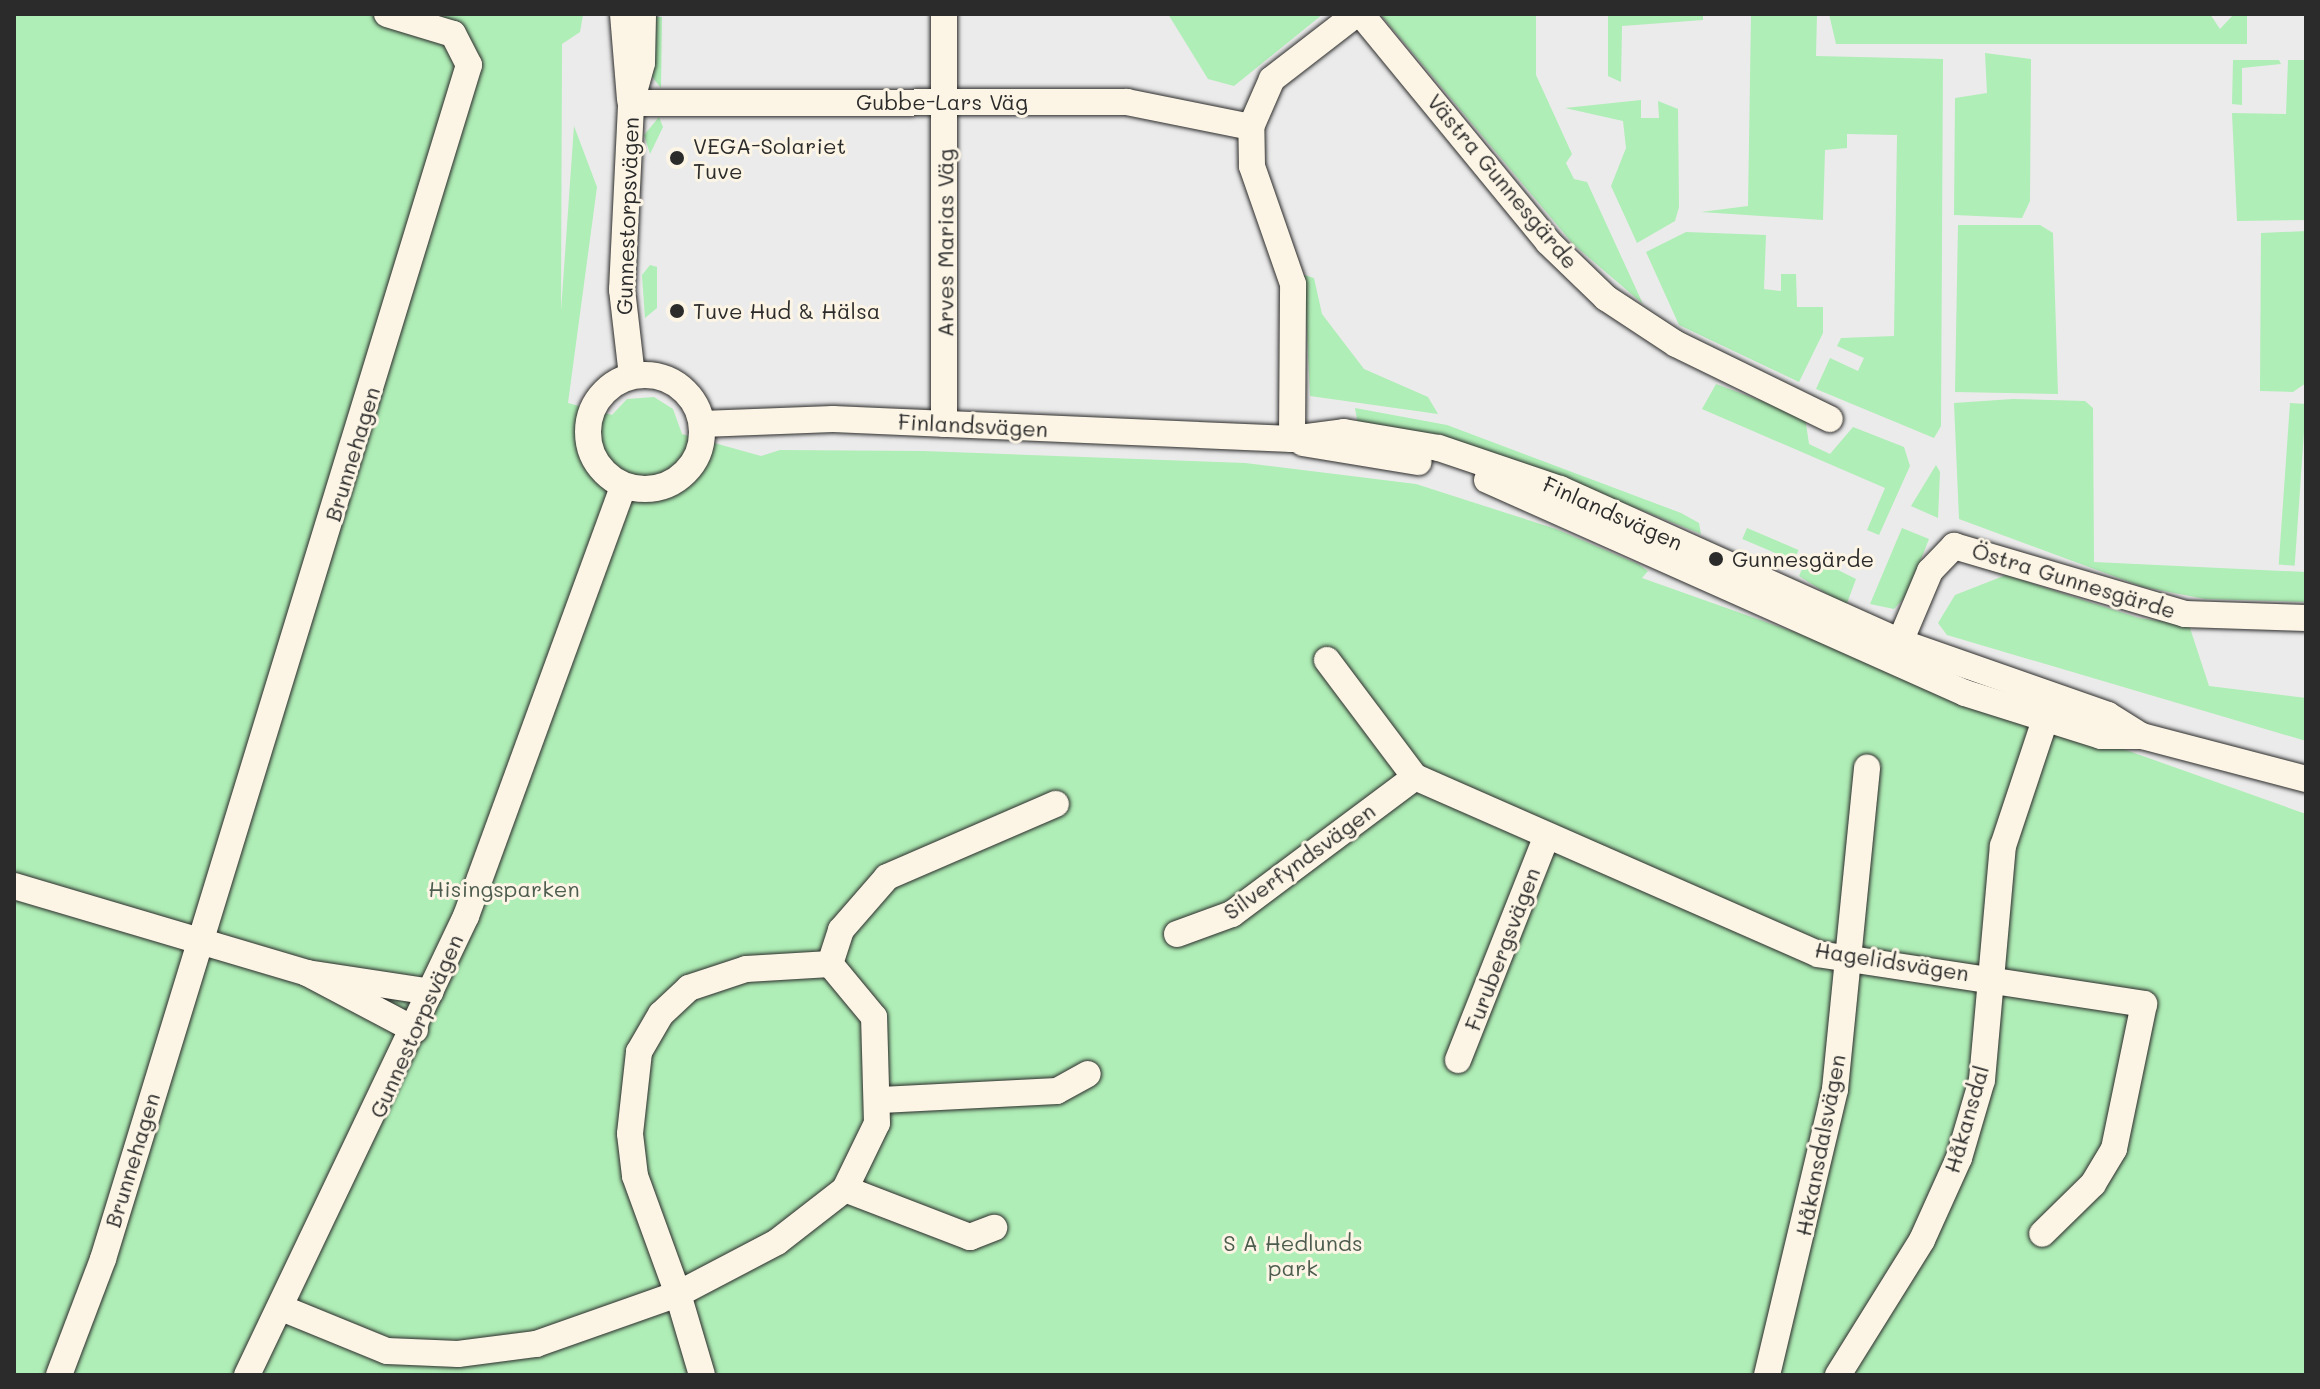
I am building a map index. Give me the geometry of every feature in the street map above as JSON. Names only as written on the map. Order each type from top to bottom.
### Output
[{"type":"street","name":"Brunnehagen","points":[[59,1375],[199,942],[469,65],[453,34],[387,14]]},
{"type":"street","name":"Gunnestorpsvägen","points":[[623,14],[631,103],[622,290],[632,376]]},
{"type":"street","name":"Gunnestorpsvägen","points":[[631,103],[642,63],[643,14]]},
{"type":"street","name":"Arves Marias Väg","points":[[944,14],[944,424]]},
{"type":"street","name":"Västra Gunnesgärde","points":[[1292,439],[1293,284],[1252,166],[1251,127],[1272,79],[1358,14],[1548,242],[1606,298],[1676,344],[1830,419]]},
{"type":"street","name":"Gubbe-Lars Väg","points":[[631,103],[1127,102],[1251,127]]},
{"type":"street","points":[[632,376],[675,383],[702,424],[695,460],[679,479],[656,489],[623,486],[593,458],[588,422],[606,390],[632,376]]},
{"type":"street","name":"Finlandsvägen","points":[[702,424],[740,417],[1292,439],[1490,480],[1892,663],[2049,710],[2108,715],[2142,736],[2306,779]]},
{"type":"street","name":"Finlandsvägen","points":[[1292,439],[1344,432],[1502,466],[2049,710]]},
{"type":"street","name":"Gunnestorpsvägen","points":[[247,1375],[284,1309],[415,1030],[623,486]]},
{"type":"street","name":"Östra Gunnesgärde","points":[[1900,642],[1930,571],[1954,546],[2185,614],[2306,618]]},
{"type":"street","name":"Hagelidsvägen","points":[[1327,660],[1415,777],[1546,838],[1818,954],[1991,977],[2144,1004],[2114,1149],[2093,1184],[2042,1234]]},
{"type":"street","name":"Håkansdal","points":[[1838,1375],[1922,1240],[1959,1158],[1982,1080],[2003,846],[2049,710]]},
{"type":"street","name":"Håkansdalsvägen","points":[[1767,1375],[1830,1117],[1850,957],[1867,768]]},
{"type":"street","name":"Silverfyndsvägen","points":[[1177,934],[1232,914],[1415,777]]},
{"type":"street","points":[[830,964],[849,917],[887,877],[1056,804]]},
{"type":"street","name":"Furubergsvägen","points":[[1458,1060],[1546,838]]},
{"type":"street","points":[[14,886],[307,973],[431,992]]},
{"type":"street","points":[[284,1309],[387,1351],[458,1354],[536,1344],[678,1294],[777,1242],[845,1189],[867,1157],[881,1100],[874,1017],[830,964]]},
{"type":"street","points":[[702,1375],[631,1151],[644,1040],[689,988],[746,969],[830,964]]},
{"type":"street","points":[[307,973],[415,1030]]},
{"type":"street","points":[[881,1100],[1057,1091],[1088,1074]]},
{"type":"street","points":[[845,1189],[970,1237],[994,1228]]},
{"type":"green space","name":"Hisingsparken","points":[[14,14],[583,15],[580,32],[562,44],[561,311],[574,126],[597,187],[568,403],[612,415],[627,399],[654,397],[673,409],[682,434],[761,456],[780,450],[923,451],[1245,463],[1416,484],[1556,529],[1638,564],[1648,571],[1642,578],[2306,814],[2306,1375],[14,1375]]},
{"type":"green space","points":[[1168,14],[1323,14],[1234,86],[1208,79]]},
{"type":"green space","points":[[1380,14],[1536,14],[1536,75],[1572,154],[1566,163],[1574,179],[1587,182],[1643,304],[1573,244]]},
{"type":"green space","points":[[1608,14],[1703,14],[1703,20],[1622,26],[1621,82],[1608,76]]},
{"type":"green space","points":[[1751,14],[1817,14],[1816,56],[1943,59],[1941,426],[1934,438],[1816,389],[1830,358],[1858,371],[1864,358],[1837,346],[1841,338],[1894,336],[1897,135],[1847,134],[1847,148],[1825,150],[1823,220],[1701,212],[1748,206]]},
{"type":"green space","points":[[1829,14],[2210,14],[2220,29],[2234,14],[2247,14],[2247,44],[1836,44]]},
{"type":"green space","points":[[650,17],[662,17],[661,88],[649,73]]},
{"type":"green space","points":[[1985,53],[2031,59],[2030,201],[2022,218],[1954,215],[1955,98],[1987,93]]},
{"type":"green space","points":[[2233,60],[2279,60],[2281,64],[2242,68],[2242,105],[2232,104]]},
{"type":"green space","points":[[2288,60],[2306,60],[2306,220],[2237,221],[2232,113],[2286,114]]},
{"type":"green space","points":[[1641,100],[1641,118],[1659,118],[1658,101],[1678,109],[1679,207],[1675,221],[1637,243],[1611,186],[1626,148],[1623,121],[1565,108]]},
{"type":"green space","points":[[659,117],[663,127],[650,154],[644,135]]},
{"type":"green space","points":[[1958,225],[2040,225],[2053,233],[2058,394],[1955,392]]},
{"type":"green space","points":[[2306,231],[2306,383],[2293,392],[2260,391],[2261,233]]},
{"type":"green space","points":[[1686,232],[1766,235],[1764,289],[1781,291],[1781,274],[1796,274],[1797,307],[1823,307],[1823,333],[1799,382],[1679,325],[1646,252]]},
{"type":"green space","points":[[650,265],[657,267],[657,308],[645,318],[642,275]]},
{"type":"green space","points":[[1304,275],[1314,278],[1322,314],[1364,369],[1428,397],[1438,414],[1310,396]]},
{"type":"green space","points":[[1716,384],[1805,417],[1809,444],[1830,454],[1853,427],[1904,447],[1910,466],[1879,535],[1867,530],[1885,488],[1702,409]]},
{"type":"green space","points":[[2013,399],[2085,401],[2093,408],[2094,562],[2306,572],[2306,602],[2205,599],[2143,587],[1959,519],[1954,403]]},
{"type":"green space","points":[[2290,403],[2306,404],[2295,566],[2279,565]]},
{"type":"green space","points":[[1355,408],[1447,425],[1681,513],[1699,523],[1701,534],[1519,461],[1358,425]]},
{"type":"green space","points":[[1936,465],[1940,472],[1938,518],[1911,506]]},
{"type":"green space","points":[[1747,528],[1799,550],[1794,561],[1742,539]]},
{"type":"green space","points":[[1902,528],[1929,539],[1907,595],[1894,609],[1870,604]]},
{"type":"green space","points":[[1808,555],[1856,579],[1846,606],[1799,576]]},
{"type":"green space","points":[[2006,575],[2139,618],[2189,625],[2209,686],[2306,698],[2306,741],[1947,635],[1938,623],[1955,595]]},
{"type":"place","name":"VEGA-Solariet Tuve","points":[[677,158]]},
{"type":"place","name":"Tuve Hud & Hälsa","points":[[677,311]]},
{"type":"place","name":"Gunnesgärde","points":[[1716,559]]},
{"type":"park label","name":"S A Hedlunds park","points":[[1293,1254]]}]
